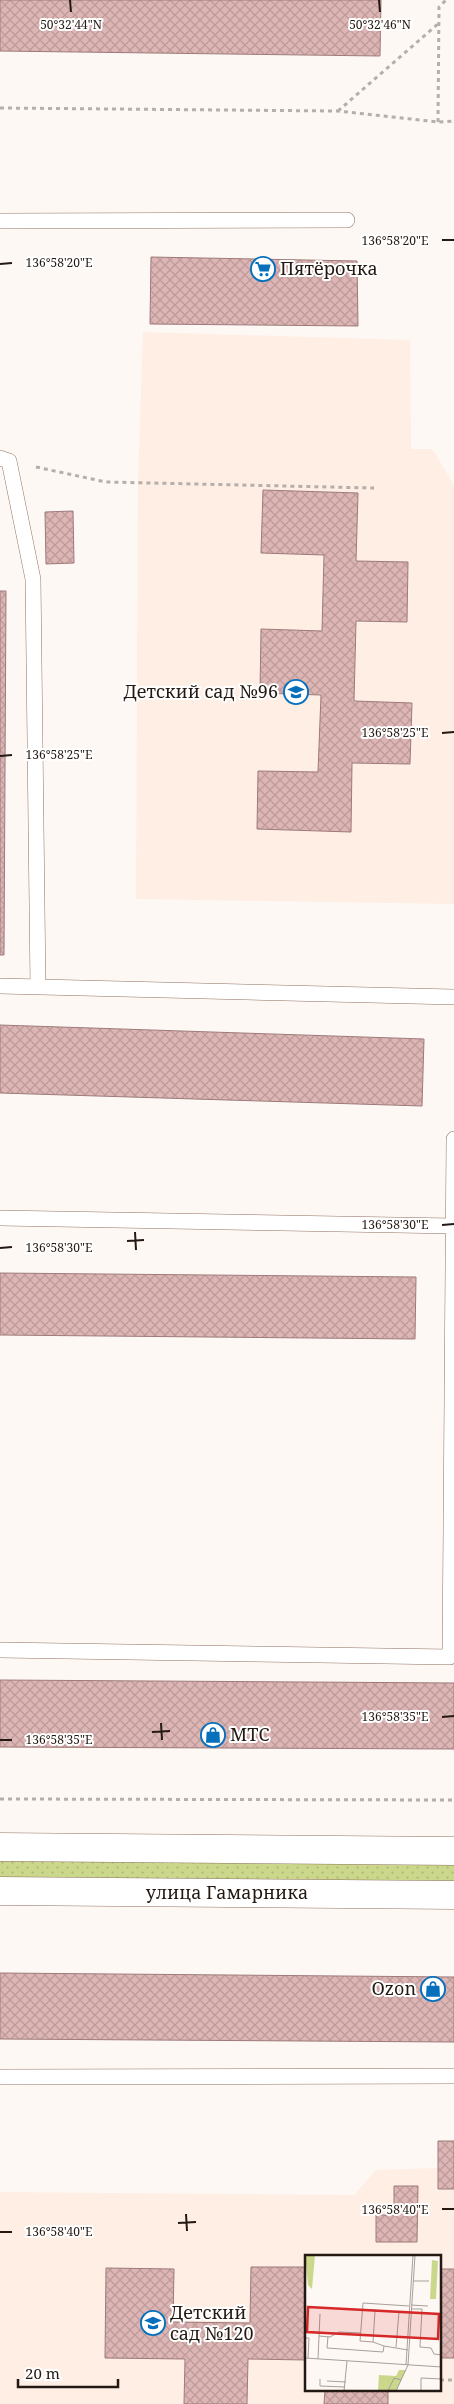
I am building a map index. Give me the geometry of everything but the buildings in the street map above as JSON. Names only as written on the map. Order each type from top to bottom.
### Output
[{"type":"street","points":[[0,1847],[454,1850]]},
{"type":"street","name":"улица Гамарника","points":[[0,1891],[454,1894]]},
{"type":"lane","points":[[0,221],[347,220]]},
{"type":"lane","points":[[4,460],[33,579],[38,987]]},
{"type":"lane","points":[[0,986],[454,997]]},
{"type":"lane","points":[[0,1650],[450,1657],[454,1139]]},
{"type":"lane","points":[[0,1218],[454,1226]]},
{"type":"lane","points":[[0,2077],[454,2076]]},
{"type":"path","points":[[438,122],[438,7],[446,0]]},
{"type":"path","points":[[338,111],[439,23]]},
{"type":"path","points":[[0,108],[338,111],[438,122],[454,121]]},
{"type":"path","points":[[4,460],[106,482],[374,488]]},
{"type":"path","points":[[0,1799],[454,1800]]},
{"type":"shaded area","name":"Детский сад №96","points":[[143,332],[410,340],[411,449],[432,449],[454,485],[454,904],[136,899],[138,482]]},
{"type":"shaded area","name":"Детский сад №120","points":[[438,2168],[438,2189],[454,2189],[454,2404],[0,2404],[0,2192],[354,2195],[376,2170]]},
{"type":"green space","points":[[0,1859],[454,1863],[454,1882],[0,1879]]},
{"type":"place","name":"Пятёрочка","points":[[263,269]]},
{"type":"place","name":"Детский сад №96","points":[[296,692]]},
{"type":"place","name":"МТС","points":[[213,1735]]},
{"type":"place","name":"Ozon","points":[[433,1989]]},
{"type":"place","name":"Детский сад №120","points":[[153,2323]]}]
